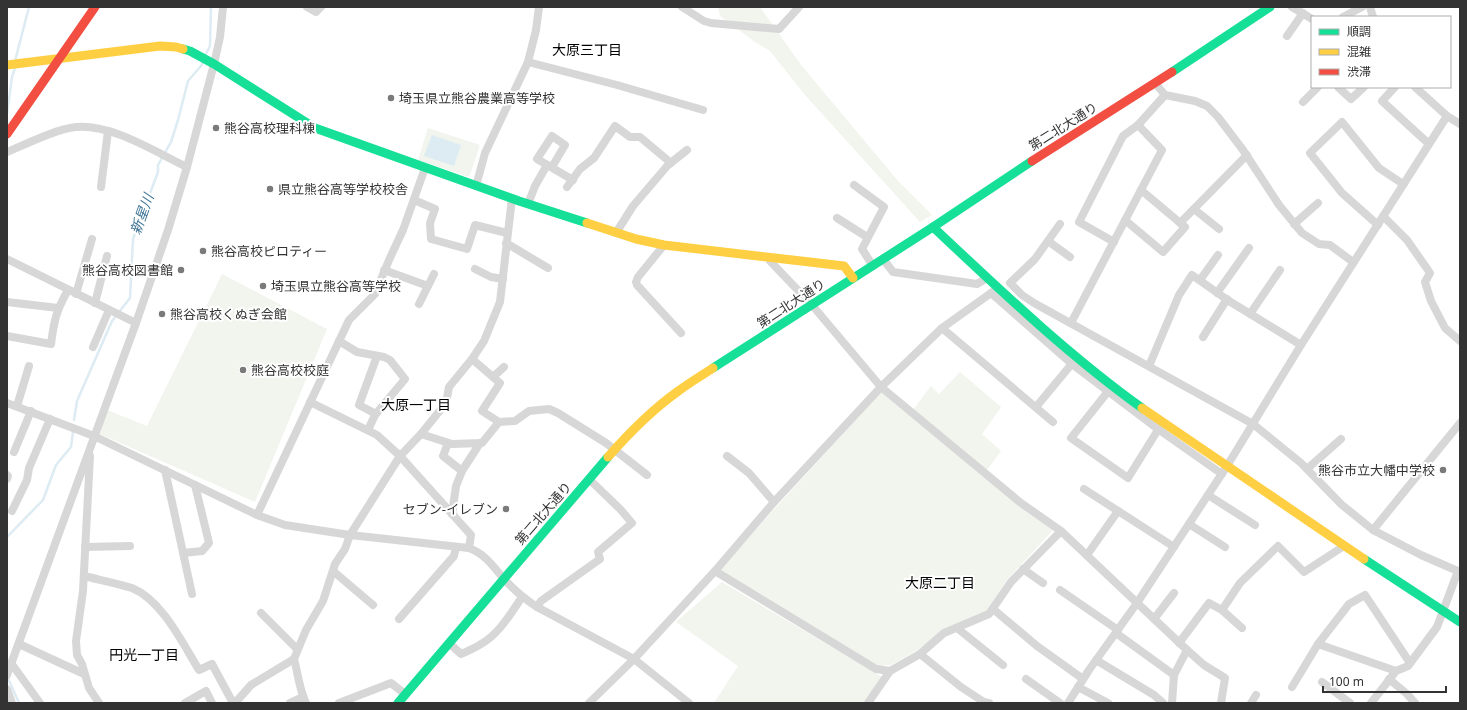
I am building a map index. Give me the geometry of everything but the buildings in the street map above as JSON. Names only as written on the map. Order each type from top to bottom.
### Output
[{"type":"street","points":[[8,132],[95,7]]},
{"type":"street","points":[[40,703],[9,669],[136,323],[168,230],[187,167],[211,63],[220,37],[223,7]]},
{"type":"street","points":[[307,7],[316,12],[321,7]]},
{"type":"street","points":[[476,186],[485,153],[528,62],[536,30],[539,7]]},
{"type":"street","points":[[682,7],[704,21],[710,23],[780,29],[799,7]]},
{"type":"street","name":"第二北大通り","points":[[398,703],[589,479],[639,424],[660,404],[1270,7]]},
{"type":"street","points":[[1292,7],[1311,18]]},
{"type":"street","points":[[1345,16],[1362,7]]},
{"type":"street","points":[[1287,36],[1303,13]]},
{"type":"street","points":[[8,65],[160,46],[176,47],[190,51],[199,56],[315,128],[528,204],[642,241],[664,245],[844,266],[853,278]]},
{"type":"street","points":[[528,62],[617,85],[703,110]]},
{"type":"street","points":[[1155,83],[1164,95],[1195,101],[1207,106],[1218,117],[1247,155],[1279,205],[1302,234],[1319,244],[1330,245],[1354,262]]},
{"type":"street","points":[[1303,102],[1317,88]]},
{"type":"street","points":[[1339,88],[1351,99],[1363,88]]},
{"type":"street","points":[[1394,88],[1382,101],[1429,144]]},
{"type":"street","points":[[1416,88],[1447,116],[1460,124]]},
{"type":"street","points":[[1114,242],[1079,222],[1123,136],[1138,125],[1164,95]]},
{"type":"street","points":[[1068,703],[1096,660],[1137,603],[1254,424],[1301,345],[1447,116]]},
{"type":"street","points":[[1378,225],[1342,193],[1310,153],[1342,122],[1379,168],[1404,184]]},
{"type":"street","points":[[1071,323],[1162,150],[1138,125]]},
{"type":"street","points":[[567,187],[580,169],[594,158],[615,126],[630,137],[640,138],[671,163]]},
{"type":"street","points":[[7,161],[8,151],[59,131],[76,127],[96,128],[128,138],[187,167]]},
{"type":"street","points":[[101,187],[108,131]]},
{"type":"street","points":[[616,233],[633,206],[671,163],[687,150]]},
{"type":"street","points":[[1180,223],[1247,155]]},
{"type":"street","points":[[528,204],[535,186],[549,166],[573,180]]},
{"type":"street","points":[[257,515],[349,320],[375,294],[384,270],[403,230],[425,168]]},
{"type":"street","points":[[854,185],[884,207],[862,249],[873,266]]},
{"type":"street","points":[[1125,220],[1164,252],[1185,227],[1141,190]]},
{"type":"street","points":[[84,576],[133,589],[149,600],[163,612],[199,670],[212,664],[234,703],[251,685],[294,659],[306,630],[323,601],[335,564],[345,549],[350,535],[400,456],[421,434],[446,403],[449,387],[472,359],[484,341],[500,302],[512,198]]},
{"type":"street","points":[[414,200],[435,209],[430,223],[430,239],[467,249],[475,225],[507,233]]},
{"type":"street","points":[[1294,224],[1318,203]]},
{"type":"street","points":[[1194,209],[1219,229]]},
{"type":"street","points":[[1383,216],[1407,240],[1430,274],[1425,282],[1431,301],[1445,328],[1460,341]]},
{"type":"street","points":[[837,218],[867,237]]},
{"type":"street","points":[[1060,224],[1035,259],[1010,283],[1022,296],[1254,424],[1307,469],[1342,505],[1372,530],[1421,555],[1459,572],[1437,626],[1408,666],[1396,671],[1371,703]]},
{"type":"street","points":[[933,227],[987,278],[995,291],[1074,361],[1110,389],[1160,426],[1224,470],[1460,622]]},
{"type":"street","points":[[76,294],[92,239]]},
{"type":"street","points":[[1048,241],[1070,257]]},
{"type":"street","points":[[506,243],[548,268]]},
{"type":"street","points":[[664,245],[638,277],[636,282],[637,285],[681,333]]},
{"type":"street","points":[[1217,293],[1249,248]]},
{"type":"street","points":[[1200,280],[1218,255]]},
{"type":"street","points":[[96,303],[107,256]]},
{"type":"street","points":[[770,258],[770,261],[812,305],[881,387],[1021,503],[1061,531],[1179,643],[1204,665],[1225,678],[1221,703]]},
{"type":"street","points":[[7,259],[136,323]]},
{"type":"street","points":[[883,259],[893,272],[977,284],[987,278]]},
{"type":"street","points":[[474,269],[491,277],[503,279]]},
{"type":"street","points":[[384,270],[428,286]]},
{"type":"street","points":[[1250,314],[1280,270]]},
{"type":"street","points":[[419,304],[434,274]]},
{"type":"street","points":[[1149,366],[1180,295],[1192,275],[1217,293],[1301,345]]},
{"type":"street","points":[[7,336],[51,344],[58,308],[68,290]]},
{"type":"street","points":[[995,291],[1014,304],[1074,361]]},
{"type":"street","points":[[589,703],[634,659],[774,502],[881,387],[942,328],[995,291]]},
{"type":"street","points":[[1014,304],[1022,296]]},
{"type":"street","points":[[1203,337],[1227,299]]},
{"type":"street","points":[[7,302],[58,308]]},
{"type":"street","points":[[93,347],[111,311]]},
{"type":"street","points":[[942,328],[1053,422]]},
{"type":"street","points":[[339,341],[357,352],[390,360],[405,379],[376,414],[368,430]]},
{"type":"street","points":[[376,356],[359,405],[376,414]]},
{"type":"street","points":[[472,359],[500,383],[482,411],[499,422],[514,421],[529,411],[549,409],[558,413],[615,450],[646,475]]},
{"type":"street","points":[[1036,407],[1074,361]]},
{"type":"street","points":[[17,406],[29,366]]},
{"type":"street","points":[[493,377],[504,367]]},
{"type":"street","points":[[1110,389],[1071,438],[1128,478],[1160,426]]},
{"type":"street","points":[[310,402],[377,435],[400,456],[471,535],[469,548]]},
{"type":"street","points":[[7,403],[94,436],[257,515],[285,524],[350,535],[469,548],[483,555],[522,597],[537,607],[634,659],[689,703]]},
{"type":"street","points":[[14,452],[31,411]]},
{"type":"street","points":[[12,511],[27,480],[29,468],[50,419]]},
{"type":"street","points":[[452,514],[456,486],[462,471],[480,443],[482,443],[499,422]]},
{"type":"street","points":[[1372,530],[1460,423]]},
{"type":"street","points":[[421,434],[448,443],[480,443]]},
{"type":"street","points":[[1307,469],[1341,439]]},
{"type":"street","points":[[448,443],[443,456],[462,471]]},
{"type":"street","points":[[91,446],[83,591],[76,641],[77,656],[82,664],[89,688],[99,703]]},
{"type":"street","points":[[727,456],[749,473],[774,502]]},
{"type":"street","points":[[165,470],[192,594]]},
{"type":"street","points":[[537,607],[541,601],[600,559],[598,552],[632,523],[620,509],[589,479]]},
{"type":"street","points":[[183,553],[202,551],[209,543],[195,485]]},
{"type":"street","points":[[1084,489],[1174,547]]},
{"type":"street","points":[[1208,495],[1256,525]]},
{"type":"street","points":[[1087,555],[1118,510]]},
{"type":"street","points":[[1189,524],[1225,548]]},
{"type":"street","points":[[868,703],[890,671],[920,654],[944,633],[989,614],[1011,582],[1061,531]]},
{"type":"street","points":[[85,547],[130,546]]},
{"type":"street","points":[[1222,610],[1240,583],[1278,546],[1304,572],[1344,546]]},
{"type":"street","points":[[399,619],[454,556],[456,547]]},
{"type":"street","points":[[1023,569],[1043,583]]},
{"type":"street","points":[[333,571],[373,605]]},
{"type":"street","points":[[714,571],[876,669],[890,671]]},
{"type":"street","points":[[1060,590],[1174,675]]},
{"type":"street","points":[[1154,619],[1174,593]]},
{"type":"street","points":[[1292,687],[1318,644],[1349,604],[1365,595],[1410,663]]},
{"type":"street","points":[[448,644],[461,654],[482,644],[490,638],[508,618],[522,597]]},
{"type":"street","points":[[1179,643],[1209,603],[1222,610],[1242,628]]},
{"type":"street","points":[[993,609],[1037,646],[1083,679]]},
{"type":"street","points":[[261,613],[298,650]]},
{"type":"street","points":[[957,628],[1003,666]]},
{"type":"street","points":[[19,644],[84,674]]},
{"type":"street","points":[[1318,644],[1396,671]]},
{"type":"street","points":[[1172,703],[1174,675],[1187,650]]},
{"type":"street","points":[[920,654],[961,687],[984,702],[989,703]]},
{"type":"street","points":[[290,703],[304,700],[294,659]]},
{"type":"street","points":[[1096,660],[1154,695],[1163,703]]},
{"type":"street","points":[[1026,679],[1060,703]]},
{"type":"street","points":[[1389,679],[1415,703]]},
{"type":"street","points":[[1322,682],[1350,703]]},
{"type":"street","points":[[339,703],[391,684],[405,694]]},
{"type":"street","points":[[1078,687],[1108,703]]},
{"type":"street","points":[[7,689],[12,703]]},
{"type":"street","points":[[185,703],[206,691],[212,703]]},
{"type":"street","points":[[1251,703],[1256,695]]},
{"type":"shaded area","points":[[718,7],[760,7],[801,65],[898,181],[932,215],[920,222],[805,95],[770,51],[755,42],[720,16]]},
{"type":"shaded area","points":[[428,128],[480,145],[469,177],[418,160]]},
{"type":"shaded area","points":[[432,135],[461,145],[454,166],[424,156]]},
{"type":"shaded area","name":"熊谷高校校庭","points":[[222,274],[327,329],[255,502],[100,434],[107,410],[147,426]]},
{"type":"shaded area","points":[[960,372],[1001,407],[982,434],[1001,451],[987,470],[913,410],[931,386],[939,394]]},
{"type":"shaded area","points":[[881,392],[1028,513],[1053,530],[1006,581],[988,610],[891,665],[878,666],[718,571]]},
{"type":"shaded area","points":[[722,582],[882,677],[864,703],[714,703],[738,666],[676,622]]},
{"type":"waterway","points":[[15,61],[29,7]]},
{"type":"waterway","name":"新星川","points":[[205,56],[210,46],[211,7]]},
{"type":"waterway","name":"新星川","points":[[74,420],[77,401],[112,321],[130,298],[133,239],[158,172],[158,165],[171,142],[188,81],[203,62]]},
{"type":"waterway","points":[[7,114],[12,77],[15,68]]},
{"type":"waterway","name":"新星川","points":[[7,537],[43,500],[56,465],[71,447],[73,432]]},
{"type":"waterway","name":"新星川","points":[[7,676],[19,703]]},
{"type":"traffic: fast","points":[[1172,72],[1270,7]]},
{"type":"traffic: fast","points":[[183,49],[190,51],[214,64],[315,128],[519,201],[587,223]]},
{"type":"traffic: fast","points":[[713,368],[933,227],[1032,161]]},
{"type":"traffic: fast","points":[[933,227],[1061,344],[1142,408]]},
{"type":"traffic: fast","points":[[398,703],[608,457]]},
{"type":"traffic: fast","points":[[1364,559],[1460,622]]},
{"type":"traffic: slow","points":[[7,65],[160,46],[183,49]]},
{"type":"traffic: slow","points":[[587,223],[636,239],[664,245],[844,266],[853,278]]},
{"type":"traffic: slow","points":[[608,457],[632,431],[659,406],[713,368]]},
{"type":"traffic: slow","points":[[1142,408],[1364,559]]},
{"type":"traffic: jam","points":[[7,134],[95,7]]},
{"type":"traffic: jam","points":[[1032,161],[1172,72]]},
{"type":"place","name":"埼玉県立熊谷農業高等学校","points":[[391,98]]},
{"type":"place","name":"熊谷高校理科棟","points":[[216,128]]},
{"type":"place","name":"県立熊谷高等学校校舎","points":[[270,189]]},
{"type":"place","name":"熊谷高校ピロティー","points":[[203,251]]},
{"type":"place","name":"熊谷高校図書館","points":[[181,270]]},
{"type":"place","name":"埼玉県立熊谷高等学校","points":[[263,286]]},
{"type":"place","name":"熊谷高校くぬぎ会館","points":[[162,314]]},
{"type":"place","name":"熊谷高校校庭","points":[[243,370]]},
{"type":"place","name":"熊谷市立大幡中学校","points":[[1443,470]]},
{"type":"place","name":"セブン-イレブン","points":[[506,509]]},
{"type":"district","name":"大原三丁目","points":[[587,50]]},
{"type":"district","name":"大原一丁目","points":[[416,405]]},
{"type":"district","name":"大原二丁目","points":[[940,583]]},
{"type":"district","name":"円光一丁目","points":[[144,655]]}]
